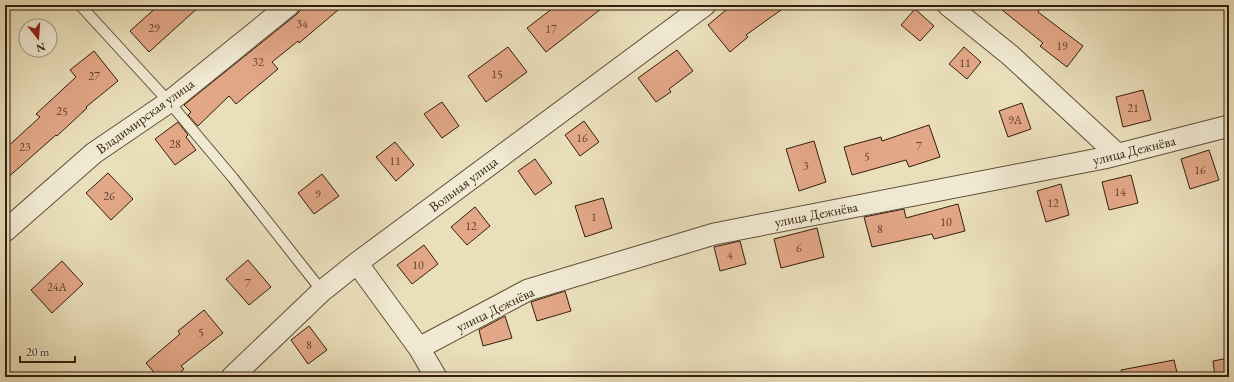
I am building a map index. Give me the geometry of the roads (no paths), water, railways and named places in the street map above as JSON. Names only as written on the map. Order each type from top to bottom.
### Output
[{"type":"street","name":"Владимирская улица","points":[[5,231],[94,153],[169,102],[289,5]]},
{"type":"street","name":"Вольная улица","points":[[232,377],[322,291],[357,263],[705,5]]},
{"type":"street","points":[[948,5],[1010,55],[1117,154]]},
{"type":"street","name":"улица Дежнёва","points":[[419,348],[528,290],[714,234],[1117,154],[1229,126]]},
{"type":"street","points":[[357,263],[419,348],[436,377]]},
{"type":"lane","points":[[80,5],[169,102],[233,178],[322,291]]}]
